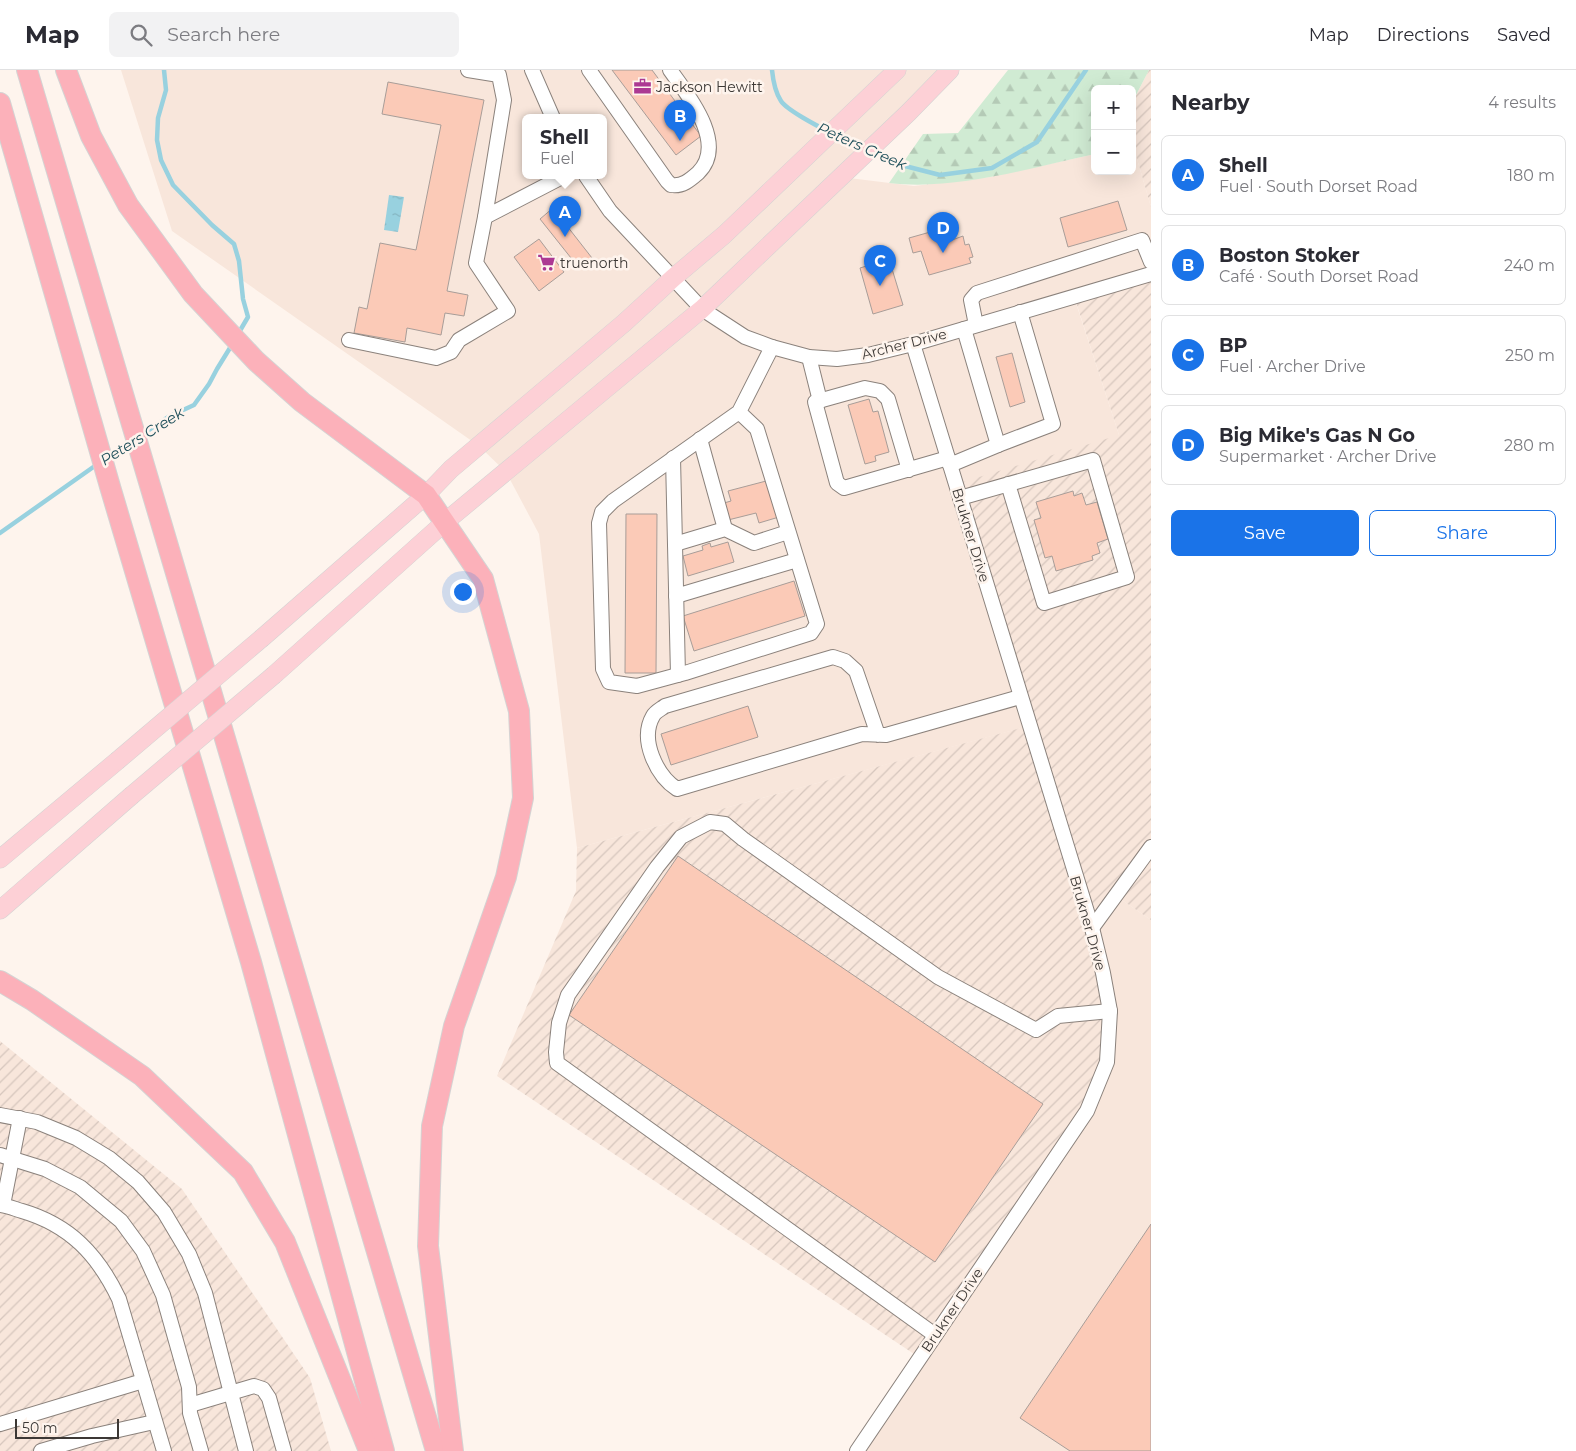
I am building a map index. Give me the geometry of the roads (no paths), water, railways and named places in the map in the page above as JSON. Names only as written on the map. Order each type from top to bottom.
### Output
[{"type":"highway","points":[[27,70],[436,1451]]},
{"type":"highway","points":[[66,70],[91,136],[128,205],[193,294],[256,360],[302,402],[426,496],[483,579],[519,711],[523,798],[506,877],[454,1026],[432,1126],[428,1246],[453,1451]]},
{"type":"highway","points":[[0,103],[111,490],[251,962],[384,1451]]},
{"type":"highway","points":[[0,981],[32,1000],[142,1076],[243,1172],[285,1242],[369,1451]]},
{"type":"main road","points":[[0,859],[262,638],[426,496],[451,469],[624,323],[724,235],[897,70]]},
{"type":"main road","points":[[0,910],[274,674],[445,522],[702,309],[950,70]]},
{"type":"street","points":[[349,340],[436,358],[451,352],[459,340],[508,311],[476,263],[504,100],[499,75],[468,70]]},
{"type":"street","points":[[532,70],[551,114]]},
{"type":"street","points":[[589,70],[671,185],[678,186],[684,184],[703,168],[708,147],[708,134],[703,121],[670,70]]},
{"type":"street","points":[[485,217],[558,179]]},
{"type":"street","name":"Archer Drive","points":[[588,179],[610,211],[702,309],[745,336],[772,347],[809,356],[837,359],[868,355],[913,344],[1151,274]]},
{"type":"street","points":[[998,445],[970,327],[971,300],[977,293],[1142,240],[1151,262]]},
{"type":"street","points":[[909,470],[888,399],[880,391],[865,388],[815,402],[837,483],[844,488],[949,461],[1053,424],[1020,312]]},
{"type":"street","name":"Brukner Drive","points":[[857,1451],[1087,1112],[1107,1062],[1110,1011],[1092,928],[913,344]]},
{"type":"street","points":[[739,412],[757,429],[817,624],[811,634],[678,675],[637,686],[609,682],[603,669],[599,532],[602,512],[613,501],[739,412],[772,347]]},
{"type":"street","points":[[809,356],[820,400]]},
{"type":"street","points":[[700,439],[725,529]]},
{"type":"street","points":[[673,458],[678,675]]},
{"type":"street","points":[[960,498],[1008,484],[1093,460],[1127,577],[1044,603],[1008,484]]},
{"type":"street","points":[[675,544],[725,529],[754,543],[788,532]]},
{"type":"street","points":[[676,596],[797,560]]},
{"type":"street","points":[[878,735],[856,671],[845,661],[834,657],[665,706],[654,714],[649,727],[649,745],[657,769],[668,783],[677,789],[862,734],[878,735],[886,735],[1020,698]]},
{"type":"street","points":[[935,1335],[557,1064],[556,1052],[559,1023],[568,994],[657,867],[681,837],[710,822],[725,824],[938,977],[1036,1030],[1058,1016],[1110,1011]]},
{"type":"street","points":[[1092,928],[1151,847]]},
{"type":"street","points":[[0,1115],[36,1122],[76,1138],[109,1158],[138,1182],[164,1212],[189,1254],[205,1293],[246,1451]]},
{"type":"street","points":[[20,1118],[6,1157],[1,1205],[42,1217],[56,1225],[79,1241],[108,1277],[118,1299],[164,1451]]},
{"type":"street","points":[[6,1157],[45,1169],[80,1186],[120,1221],[143,1251],[163,1295],[188,1387],[190,1413],[201,1451]]},
{"type":"street","points":[[190,1405],[254,1386],[263,1389],[269,1398],[284,1451]]},
{"type":"street","points":[[0,1424],[144,1387]]},
{"type":"street","points":[[40,1451],[92,1436],[154,1422]]},
{"type":"water","points":[[389,195],[404,197],[398,232],[384,230]]},
{"type":"waterway","name":"Peters Creek","points":[[164,70],[166,90],[158,118],[157,140],[161,160],[173,185],[212,225],[234,244],[239,261],[243,299],[248,317],[238,334]]},
{"type":"waterway","name":"Peters Creek","points":[[772,70],[776,90],[784,105],[803,118],[828,131]]},
{"type":"waterway","name":"Peters Creek","points":[[874,152],[905,166],[940,175],[992,168],[1037,142],[1086,70]]},
{"type":"waterway","name":"Peters Creek","points":[[835,134],[864,148]]},
{"type":"waterway","name":"Peters Creek","points":[[141,435],[170,416],[194,405],[209,384],[233,343]]},
{"type":"waterway","name":"Peters Creek","points":[[107,457],[132,441]]},
{"type":"waterway","name":"Peters Creek","points":[[0,533],[99,463]]},
{"type":"place","name":"Jackson Hewitt","points":[[642,87]]},
{"type":"place","name":"Boston Stoker","points":[[680,141]]},
{"type":"place","name":"Shell","points":[[565,237]]},
{"type":"place","name":"Big Mike's Gas N Go","points":[[943,253]]},
{"type":"place","name":"truenorth","points":[[546,263]]},
{"type":"place","name":"BP","points":[[880,286]]}]
